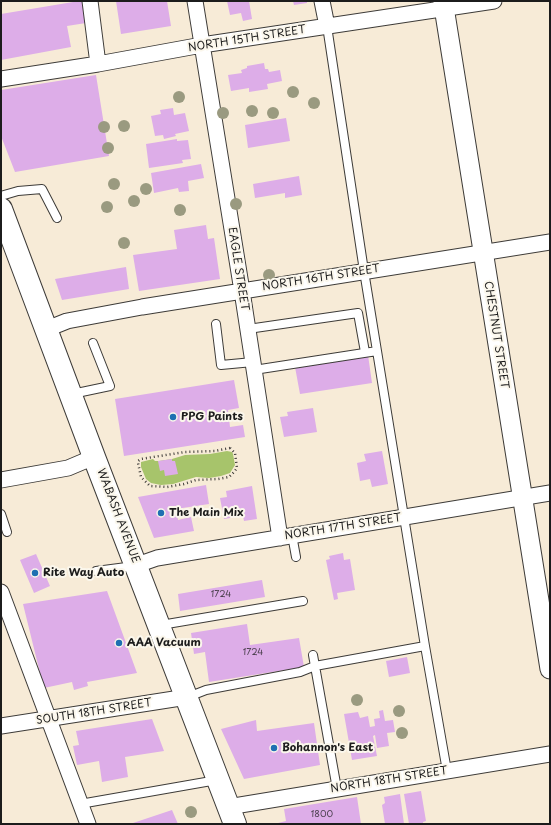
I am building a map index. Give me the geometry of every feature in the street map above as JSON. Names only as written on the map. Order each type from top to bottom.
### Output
[{"type":"main road","name":"WABASH AVENUE","points":[[1,209],[6,239],[47,328],[94,456],[232,816]]},
{"type":"street","points":[[90,1],[98,64]]},
{"type":"street","name":"EAGLE STREET","points":[[195,1],[254,366],[286,536]]},
{"type":"street","points":[[322,1],[327,26]]},
{"type":"street","name":"NORTH 15TH STREET","points":[[1,79],[98,64],[202,45],[327,26],[443,5],[494,1]]},
{"type":"street","name":"CHESTNUT STREET","points":[[443,5],[550,669]]},
{"type":"street","name":"NORTH 16TH STREET","points":[[47,328],[67,320],[242,290],[483,254],[550,242]]},
{"type":"street","points":[[1,480],[68,468],[94,456]]},
{"type":"street","name":"NORTH 17TH STREET","points":[[137,565],[157,558],[550,493]]},
{"type":"street","points":[[2,596],[80,804],[83,823]]},
{"type":"street","name":"SOUTH 18TH STREET","points":[[1,726],[188,698]]},
{"type":"street","name":"NORTH 18TH STREET","points":[[232,816],[337,789],[550,754]]},
{"type":"lane","points":[[327,26],[364,271],[425,646],[447,771]]},
{"type":"lane","points":[[1,196],[18,191],[42,189],[57,218]]},
{"type":"lane","points":[[248,330],[358,313],[365,352]]},
{"type":"lane","points":[[216,324],[222,365],[254,366],[377,351]]},
{"type":"lane","points":[[71,394],[110,386],[93,343]]},
{"type":"lane","points":[[1,514],[7,532]]},
{"type":"lane","points":[[286,536],[296,557]]},
{"type":"lane","points":[[96,571],[137,565]]},
{"type":"lane","points":[[160,626],[304,601]]},
{"type":"lane","points":[[188,698],[206,690],[300,672],[315,666],[425,646]]},
{"type":"lane","points":[[313,655],[337,789]]},
{"type":"lane","points":[[80,804],[218,780]]},
{"type":"path","points":[[230,448],[235,453],[237,468],[229,477],[196,480],[167,487],[150,486],[141,477],[138,463],[141,459],[185,452],[215,451],[230,448]]},
{"type":"green space","points":[[227,451],[232,452],[235,465],[230,473],[221,476],[209,478],[196,477],[173,484],[161,485],[151,483],[146,479],[141,467],[141,462],[153,459],[155,461],[159,461],[185,455],[210,454]]},
{"type":"building","points":[[82,1],[86,23],[67,26],[71,47],[1,60],[1,14]]},
{"type":"building","points":[[116,1],[167,1],[171,26],[121,34]]},
{"type":"building","points":[[227,1],[249,1],[252,19],[243,21],[241,13],[230,15]]},
{"type":"building","points":[[293,1],[307,1],[307,3],[294,5]]},
{"type":"building","points":[[264,63],[265,69],[268,69],[269,72],[280,70],[282,81],[267,84],[268,89],[249,92],[249,88],[231,91],[228,75],[242,73],[241,70],[247,68],[247,66]]},
{"type":"building","points":[[96,75],[109,156],[15,172],[1,136],[1,90]]},
{"type":"building","points":[[173,108],[174,115],[185,113],[189,131],[175,134],[176,136],[164,139],[163,135],[155,136],[151,116],[161,114],[160,110]]},
{"type":"building","points":[[286,118],[290,141],[248,148],[245,125]]},
{"type":"building","points":[[177,139],[177,141],[188,140],[191,159],[182,160],[183,163],[149,168],[146,144]]},
{"type":"building","points":[[201,164],[204,178],[188,181],[189,191],[179,192],[178,188],[154,193],[151,173]]},
{"type":"building","points":[[299,176],[302,195],[285,198],[285,193],[255,198],[253,184]]},
{"type":"building","points":[[206,225],[208,239],[214,238],[220,279],[139,291],[133,255],[177,249],[174,230]]},
{"type":"building","points":[[126,267],[129,289],[62,300],[55,279]]},
{"type":"building","points":[[368,355],[372,383],[300,394],[295,367]]},
{"type":"building","name":"PPG Paints","points":[[234,380],[239,408],[228,410],[230,427],[243,425],[245,437],[124,456],[115,399]]},
{"type":"building","points":[[313,408],[317,432],[284,437],[280,417],[288,416],[287,412]]},
{"type":"building","points":[[382,451],[388,484],[372,487],[370,479],[360,481],[357,463],[366,461],[364,454]]},
{"type":"building","points":[[172,459],[172,461],[175,461],[178,474],[165,476],[164,470],[160,471],[158,461]]},
{"type":"building","name":"The Main Mix","points":[[206,485],[209,504],[176,509],[178,520],[191,517],[194,531],[154,538],[138,497]]},
{"type":"building","points":[[252,486],[257,519],[244,521],[243,516],[224,519],[220,498],[227,497],[226,491]]},
{"type":"building","points":[[343,553],[344,560],[350,559],[355,590],[337,593],[338,599],[334,600],[326,560],[330,559],[329,556]]},
{"type":"building","name":"Rite Way Auto","points":[[36,554],[50,586],[34,593],[20,560]]},
{"type":"building","points":[[262,580],[265,597],[180,611],[178,594]]},
{"type":"building","points":[[107,591],[137,673],[87,682],[88,686],[74,690],[72,682],[44,688],[35,674],[40,673],[23,604]]},
{"type":"building","points":[[247,624],[250,645],[299,638],[304,667],[209,682],[205,652],[194,654],[191,633]]},
{"type":"building","points":[[407,657],[410,673],[389,677],[386,661]]},
{"type":"building","points":[[383,710],[385,721],[393,720],[395,732],[387,733],[389,746],[377,748],[375,735],[373,736],[377,756],[352,760],[344,714],[358,712],[360,718],[368,716],[370,727],[375,726],[374,719],[380,718],[379,711]]},
{"type":"building","points":[[152,719],[164,751],[125,757],[128,777],[102,782],[99,761],[77,765],[73,746],[79,745],[76,731]]},
{"type":"building","name":"Bohannon's East","points":[[256,720],[257,731],[314,723],[320,765],[244,779],[221,729]]},
{"type":"building","points":[[421,791],[426,821],[423,822],[423,824],[409,824],[404,794]]},
{"type":"building","points":[[400,794],[404,824],[385,824],[382,805],[385,803],[384,797]]},
{"type":"building","points":[[357,797],[361,824],[274,824],[286,821],[284,809]]},
{"type":"building","points":[[172,810],[178,824],[130,824]]},
{"type":"place","name":"PPG Paints","points":[[173,417]]},
{"type":"place","name":"The Main Mix","points":[[161,513]]},
{"type":"place","name":"Rite Way Auto","points":[[35,573]]},
{"type":"place","name":"AAA Vacuum","points":[[119,643]]},
{"type":"place","name":"Bohannon's East","points":[[274,748]]}]
